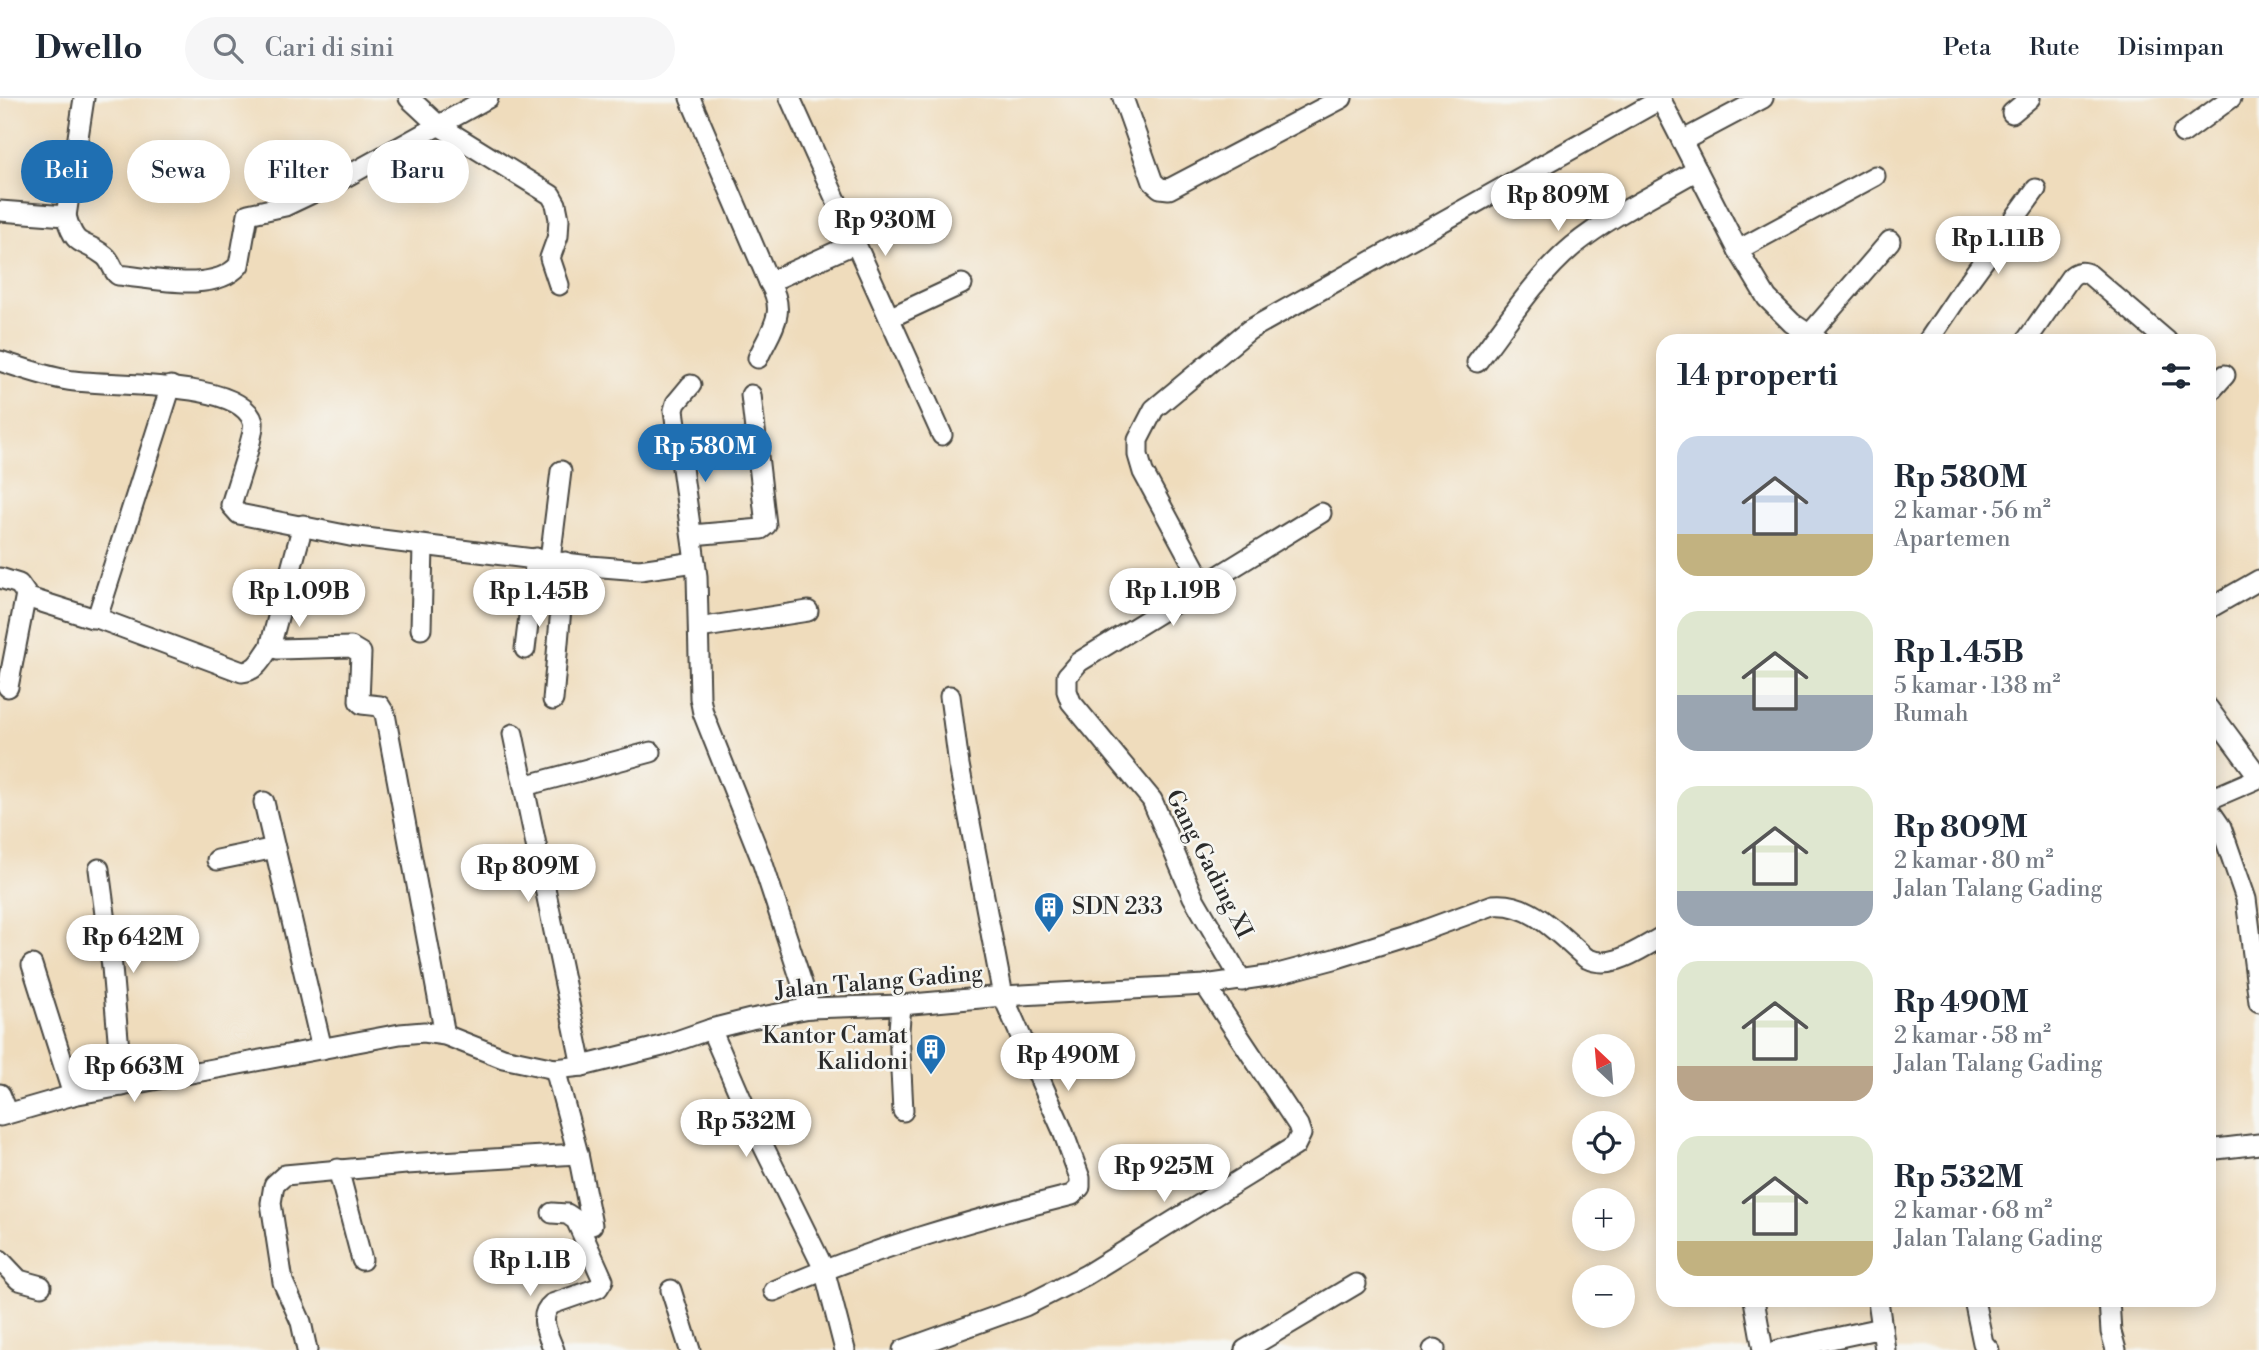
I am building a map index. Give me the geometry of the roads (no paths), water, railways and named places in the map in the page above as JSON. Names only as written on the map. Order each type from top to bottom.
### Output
[{"type":"street","points":[[84,98],[66,216],[72,233],[76,239],[103,254],[118,275],[180,282],[226,276],[239,265],[248,214],[285,206],[342,179],[488,98]]},
{"type":"street","points":[[409,98],[438,125],[551,195],[559,219],[558,236],[550,258],[559,285]]},
{"type":"street","points":[[690,98],[776,293],[779,312],[776,324],[758,358]]},
{"type":"street","points":[[790,98],[942,435]]},
{"type":"street","points":[[1130,101],[1153,182],[1160,188],[1169,189],[1342,98]]},
{"type":"street","points":[[1682,141],[1763,98]]},
{"type":"street","points":[[2012,113],[2030,98]]},
{"type":"street","points":[[2183,133],[2231,98]]},
{"type":"street","points":[[1203,585],[1143,472],[1138,455],[1138,440],[1154,409],[1249,330],[1661,99],[1738,250],[1767,298],[1792,323],[1808,334]]},
{"type":"street","points":[[1477,362],[1547,272],[1572,247],[1600,226],[1697,170]]},
{"type":"street","points":[[1738,250],[1875,176]]},
{"type":"street","points":[[1933,334],[2036,189]]},
{"type":"street","points":[[0,211],[66,216]]},
{"type":"street","points":[[1817,334],[1890,241]]},
{"type":"street","points":[[769,282],[856,243]]},
{"type":"street","points":[[2031,334],[2070,278],[2083,272],[2090,275],[2159,334]]},
{"type":"street","points":[[889,318],[962,284]]},
{"type":"street","points":[[0,361],[68,381],[171,386],[233,402],[251,417],[254,429],[231,505],[239,514],[350,536],[640,570],[695,562]]},
{"type":"street","points":[[2216,385],[2225,375]]},
{"type":"street","points":[[691,385],[676,403],[674,410],[695,562],[700,698],[703,713],[762,861],[810,1008]]},
{"type":"street","points":[[97,618],[171,386]]},
{"type":"street","points":[[692,535],[761,529],[766,525],[751,395]]},
{"type":"street","points":[[553,700],[550,560],[561,471]]},
{"type":"street","name":"Gang Gading XI","points":[[1241,981],[1193,897],[1152,800],[1072,702],[1066,683],[1067,676],[1079,662],[1321,513]]},
{"type":"street","points":[[26,597],[97,618],[242,672],[253,669],[270,647],[303,526]]},
{"type":"street","points":[[421,629],[423,546]]},
{"type":"street","points":[[525,649],[550,560]]},
{"type":"street","points":[[0,578],[19,584],[25,590],[26,597],[8,687]]},
{"type":"street","points":[[2216,604],[2259,580]]},
{"type":"street","points":[[699,628],[808,611]]},
{"type":"street","points":[[270,647],[351,648],[361,653],[359,701],[362,704],[380,706],[385,714],[445,1035]]},
{"type":"street","points":[[774,1291],[824,1269],[933,1232],[1072,1195],[1078,1190],[1080,1178],[1062,1129],[1003,996],[959,765],[950,695]]},
{"type":"street","points":[[2216,719],[2259,778],[2216,797]]},
{"type":"street","points":[[513,734],[582,1066]]},
{"type":"street","points":[[524,786],[651,752]]},
{"type":"street","points":[[264,802],[322,1049]]},
{"type":"street","points":[[2216,820],[2246,899],[2259,1002]]},
{"type":"street","points":[[218,860],[275,848]]},
{"type":"street","points":[[99,869],[112,967],[122,1086]]},
{"type":"street","name":"Jalan Talang Gading","points":[[4,1114],[73,1095],[400,1034],[424,1032],[445,1035],[503,1058],[555,1069],[582,1066],[662,1046],[711,1029],[810,1008],[901,1005],[1241,981],[1334,959],[1493,905],[1505,904],[1523,908],[1594,963],[1615,961],[1656,940]]},
{"type":"street","points":[[32,965],[73,1095]]},
{"type":"street","points":[[902,1350],[1025,1306],[1086,1275],[1295,1146],[1301,1134],[1298,1125],[1205,985]]},
{"type":"street","points":[[901,1005],[899,1030],[903,1111]]},
{"type":"street","points":[[711,1029],[750,1119],[824,1269],[845,1350]]},
{"type":"street","points":[[555,1069],[578,1154],[592,1225]]},
{"type":"street","points":[[0,1094],[4,1114]]},
{"type":"street","points":[[2216,1149],[2259,1144]]},
{"type":"street","points":[[307,1350],[301,1322],[284,1282],[271,1203],[274,1185],[285,1175],[338,1169],[578,1154]]},
{"type":"street","points":[[338,1169],[362,1260]]},
{"type":"street","points":[[552,1213],[567,1214],[576,1220],[603,1280],[598,1288],[552,1304],[545,1312],[545,1322],[554,1350]]},
{"type":"street","points":[[0,1261],[19,1280],[41,1286]]},
{"type":"street","points":[[1245,1350],[1356,1284]]},
{"type":"street","points":[[671,1290],[690,1350]]},
{"type":"street","points":[[1755,1307],[1763,1350]]},
{"type":"street","points":[[1879,1307],[1885,1350]]},
{"type":"street","points":[[1975,1307],[1983,1343],[1989,1350]]},
{"type":"street","points":[[2109,1307],[2111,1332],[2116,1350]]},
{"type":"street","points":[[1779,1350],[1882,1328]]},
{"type":"place","name":"SDN 233","points":[[1049,934]]},
{"type":"place","name":"Kantor Camat Kalidoni","points":[[931,1076]]}]
